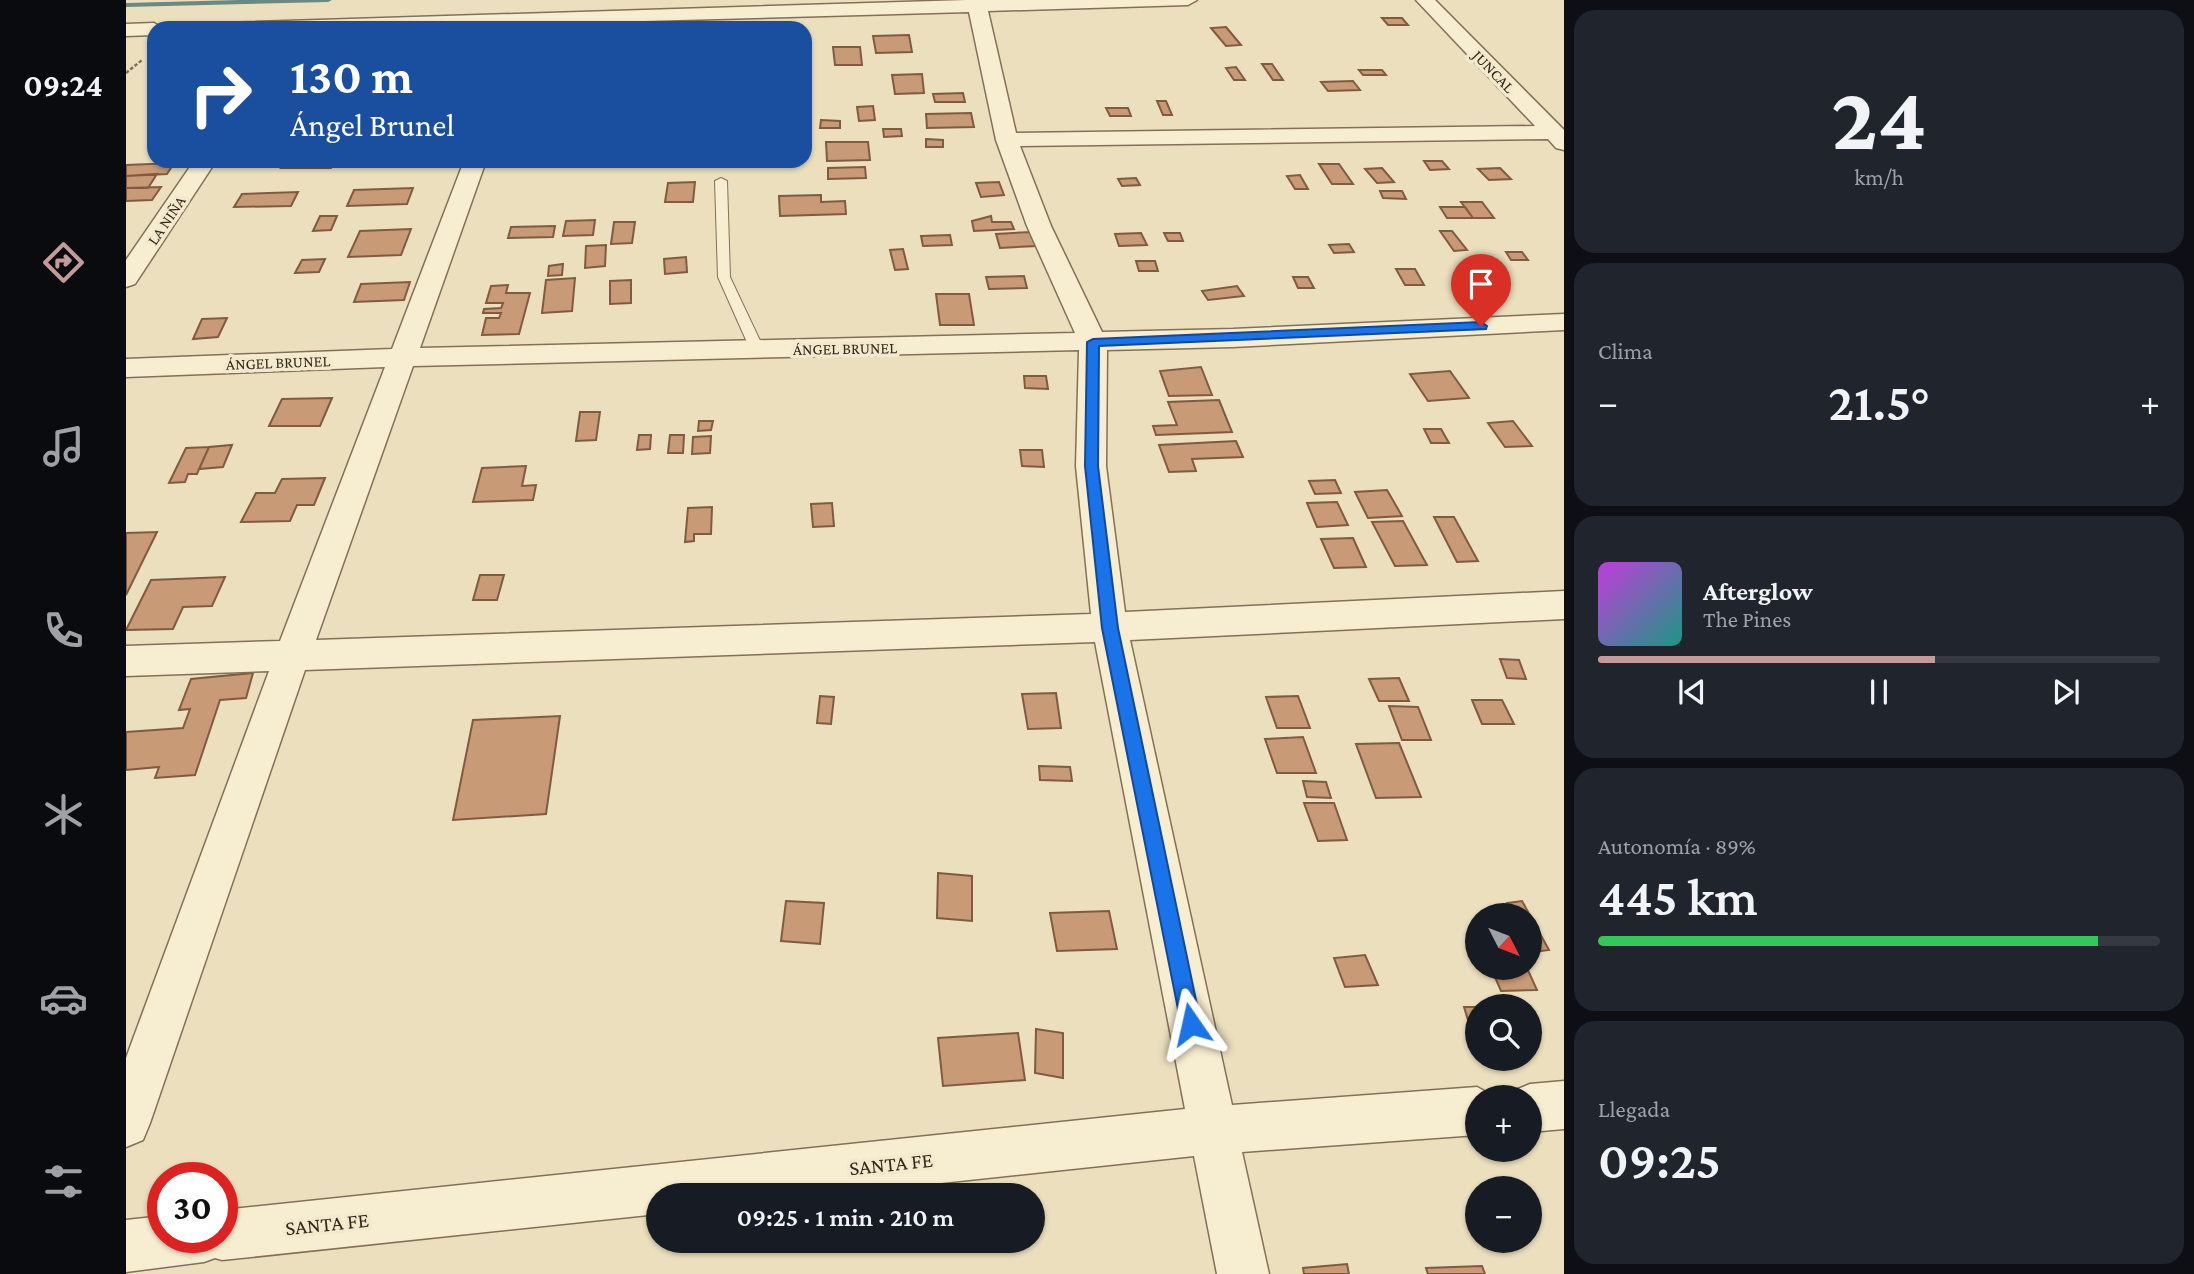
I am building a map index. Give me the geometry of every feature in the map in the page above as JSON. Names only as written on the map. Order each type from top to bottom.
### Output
[{"type":"street","points":[[389,21],[531,12],[1188,0]]},
{"type":"street","name":"JUNCAL","points":[[1425,0],[1559,137]]},
{"type":"street","points":[[977,2],[1007,141],[1039,226],[1093,342],[1091,466],[1110,628],[1243,1274]]},
{"type":"street","points":[[300,21],[311,6]]},
{"type":"street","points":[[126,30],[147,29]]},
{"type":"street","points":[[1007,141],[1559,137]]},
{"type":"street","name":"LA NIÑA","points":[[126,279],[200,168]]},
{"type":"street","points":[[126,1123],[292,655],[472,168]]},
{"type":"street","name":"ÁNGEL BRUNEL","points":[[126,368],[403,357],[1093,342],[1564,322]]},
{"type":"street","points":[[126,661],[1110,628],[1564,605]]},
{"type":"street","points":[[1542,1107],[1564,1105]]},
{"type":"street","name":"SANTA FE","points":[[238,1233],[1213,1130],[1465,1112]]},
{"type":"street","points":[[126,1246],[147,1244]]},
{"type":"lane","points":[[721,181],[724,277],[757,349]]},
{"type":"building","points":[[1382,18],[1402,18],[1408,25],[1388,25]]},
{"type":"building","points":[[1226,27],[1241,45],[1226,46],[1211,28]]},
{"type":"building","points":[[909,35],[912,52],[876,53],[873,36]]},
{"type":"building","points":[[833,47],[860,47],[862,65],[835,65]]},
{"type":"building","points":[[1262,64],[1272,64],[1283,80],[1273,80]]},
{"type":"building","points":[[1236,67],[1245,80],[1234,80],[1226,68]]},
{"type":"building","points":[[1359,70],[1382,70],[1386,75],[1363,75]]},
{"type":"building","points":[[922,74],[924,93],[895,94],[892,75]]},
{"type":"building","points":[[1353,81],[1360,90],[1328,91],[1321,82]]},
{"type":"building","points":[[963,93],[965,102],[935,102],[933,94]]},
{"type":"building","points":[[1157,101],[1166,101],[1172,115],[1163,115]]},
{"type":"building","points":[[873,106],[875,120],[859,121],[857,107]]},
{"type":"building","points":[[1106,108],[1128,108],[1131,116],[1110,116]]},
{"type":"building","points":[[971,113],[974,127],[927,128],[926,114]]},
{"type":"building","points":[[821,120],[840,121],[840,128],[820,128]]},
{"type":"building","points":[[883,129],[901,129],[902,136],[884,137]]},
{"type":"building","points":[[926,139],[943,140],[943,147],[926,147]]},
{"type":"building","points":[[826,142],[868,142],[870,160],[827,161]]},
{"type":"building","points":[[1424,161],[1442,161],[1449,169],[1430,170]]},
{"type":"building","points":[[147,164],[147,168],[171,168],[167,174],[126,176],[126,165]]},
{"type":"building","points":[[1319,164],[1339,164],[1353,184],[1332,184]]},
{"type":"building","points":[[865,167],[866,178],[828,179],[828,168]]},
{"type":"building","points":[[1382,168],[1394,182],[1377,183],[1365,169]]},
{"type":"building","points":[[1500,168],[1511,179],[1489,180],[1478,169]]},
{"type":"building","points":[[157,174],[148,188],[126,188],[126,176]]},
{"type":"building","points":[[1300,175],[1308,189],[1295,189],[1287,176]]},
{"type":"building","points":[[1136,178],[1140,185],[1122,186],[1118,179]]},
{"type":"building","points":[[695,182],[693,202],[665,202],[668,183]]},
{"type":"building","points":[[999,182],[1004,195],[981,197],[976,183]]},
{"type":"building","points":[[161,187],[152,200],[126,201],[126,188]]},
{"type":"building","points":[[413,188],[407,204],[347,206],[354,190]]},
{"type":"building","points":[[1380,191],[1402,191],[1406,199],[1383,198]]},
{"type":"building","points":[[298,192],[291,206],[234,207],[242,194]]},
{"type":"building","points":[[821,195],[821,202],[845,201],[846,214],[780,216],[779,196]]},
{"type":"building","points":[[1461,202],[1482,202],[1494,218],[1473,218]]},
{"type":"building","points":[[1440,207],[1465,207],[1473,218],[1447,218]]},
{"type":"building","points":[[320,216],[337,216],[331,230],[313,231]]},
{"type":"building","points":[[991,216],[992,222],[1011,222],[1014,229],[974,231],[972,221]]},
{"type":"building","points":[[595,220],[593,235],[563,236],[566,221]]},
{"type":"building","points":[[614,222],[635,222],[632,243],[611,244]]},
{"type":"building","points":[[555,226],[553,237],[508,238],[511,227]]},
{"type":"building","points":[[411,229],[401,255],[348,257],[360,231]]},
{"type":"building","points":[[1440,231],[1452,231],[1467,250],[1454,251]]},
{"type":"building","points":[[1031,232],[1036,246],[1000,248],[996,234]]},
{"type":"building","points":[[1141,233],[1147,245],[1119,246],[1115,234]]},
{"type":"building","points":[[1164,233],[1180,233],[1183,241],[1168,241]]},
{"type":"building","points":[[950,235],[952,245],[923,246],[921,236]]},
{"type":"building","points":[[1349,244],[1354,252],[1334,253],[1329,245]]},
{"type":"building","points":[[606,245],[605,266],[585,268],[586,246]]},
{"type":"building","points":[[903,249],[908,269],[895,270],[890,250]]},
{"type":"building","points":[[1506,252],[1522,252],[1528,260],[1511,260]]},
{"type":"building","points":[[686,257],[687,272],[665,274],[664,259]]},
{"type":"building","points":[[325,259],[319,272],[295,273],[302,260]]},
{"type":"building","points":[[1136,261],[1155,261],[1158,271],[1139,271]]},
{"type":"building","points":[[563,264],[562,275],[548,276],[549,266]]},
{"type":"building","points":[[1396,269],[1415,269],[1424,285],[1405,285]]},
{"type":"building","points":[[1024,276],[1027,288],[989,289],[986,277]]},
{"type":"building","points":[[1293,277],[1308,277],[1314,288],[1298,288]]},
{"type":"building","points":[[575,278],[572,311],[542,313],[546,280]]},
{"type":"building","points":[[631,280],[631,303],[610,304],[610,281]]},
{"type":"building","points":[[410,282],[404,300],[354,302],[361,284]]},
{"type":"building","points":[[508,285],[506,293],[530,293],[519,334],[482,335],[486,318],[499,318],[501,313],[483,313],[484,309],[501,308],[503,303],[486,303],[491,286]]},
{"type":"building","points":[[1237,286],[1244,296],[1208,300],[1202,291]]},
{"type":"building","points":[[936,294],[969,294],[974,325],[940,325]]},
{"type":"building","points":[[227,318],[218,337],[193,339],[202,319]]},
{"type":"building","points":[[1201,367],[1212,395],[1169,396],[1160,371]]},
{"type":"building","points":[[1450,371],[1469,398],[1428,401],[1410,374]]},
{"type":"building","points":[[1024,376],[1046,376],[1048,389],[1025,388]]},
{"type":"building","points":[[332,398],[320,426],[269,426],[282,399]]},
{"type":"building","points":[[1219,400],[1232,432],[1156,435],[1153,426],[1177,425],[1168,402]]},
{"type":"building","points":[[580,412],[600,412],[596,440],[576,441]]},
{"type":"building","points":[[699,421],[713,421],[711,430],[698,431]]},
{"type":"building","points":[[1513,421],[1532,446],[1505,447],[1488,423]]},
{"type":"building","points":[[1424,429],[1441,429],[1449,443],[1431,443]]},
{"type":"building","points":[[639,435],[651,435],[650,449],[637,450]]},
{"type":"building","points":[[670,435],[684,435],[683,453],[668,453]]},
{"type":"building","points":[[711,436],[710,453],[692,454],[693,437]]},
{"type":"building","points":[[1236,441],[1243,457],[1192,459],[1196,471],[1169,472],[1159,445]]},
{"type":"building","points":[[232,445],[223,467],[199,469],[209,447]]},
{"type":"building","points":[[209,447],[197,474],[188,474],[185,482],[169,483],[186,448]]},
{"type":"building","points":[[1020,450],[1042,450],[1044,467],[1022,466]]},
{"type":"building","points":[[526,466],[522,486],[536,485],[533,500],[473,502],[482,468]]},
{"type":"building","points":[[325,478],[314,505],[297,505],[290,521],[241,522],[256,493],[275,493],[282,479]]},
{"type":"building","points":[[1335,480],[1341,493],[1315,494],[1309,481]]},
{"type":"building","points":[[1387,490],[1402,516],[1368,518],[1355,492]]},
{"type":"building","points":[[1337,502],[1348,525],[1317,527],[1307,503]]},
{"type":"building","points":[[832,503],[834,526],[813,527],[811,504]]},
{"type":"building","points":[[712,507],[711,534],[694,534],[694,541],[685,542],[688,508]]},
{"type":"building","points":[[1434,517],[1454,517],[1478,561],[1457,562]]},
{"type":"building","points":[[1403,521],[1427,565],[1395,566],[1372,522]]},
{"type":"building","points":[[157,532],[126,595],[126,533]]},
{"type":"building","points":[[1353,538],[1366,567],[1334,568],[1321,539]]},
{"type":"building","points":[[480,575],[504,575],[497,600],[473,600]]},
{"type":"building","points":[[225,577],[212,606],[183,607],[173,629],[126,630],[151,580]]},
{"type":"building","points":[[1500,659],[1519,660],[1526,679],[1507,678]]},
{"type":"building","points":[[253,673],[246,698],[220,700],[195,775],[155,778],[159,767],[126,770],[126,732],[183,728],[190,709],[179,710],[191,679]]},
{"type":"building","points":[[1399,678],[1409,701],[1379,701],[1369,679]]},
{"type":"building","points":[[1056,693],[1061,728],[1028,729],[1022,694]]},
{"type":"building","points":[[820,696],[834,697],[831,724],[817,723]]},
{"type":"building","points":[[1298,696],[1310,728],[1277,728],[1266,697]]},
{"type":"building","points":[[1472,700],[1502,700],[1514,724],[1482,724]]},
{"type":"building","points":[[1389,706],[1418,707],[1431,740],[1402,740]]},
{"type":"building","points":[[560,716],[546,814],[453,820],[473,720]]},
{"type":"building","points":[[1303,737],[1316,773],[1277,773],[1265,739]]},
{"type":"building","points":[[1399,743],[1421,797],[1376,798],[1356,744]]},
{"type":"building","points":[[1039,766],[1070,767],[1072,781],[1040,780]]},
{"type":"building","points":[[1303,781],[1326,782],[1331,798],[1307,797]]},
{"type":"building","points":[[1304,803],[1334,803],[1347,840],[1318,841]]},
{"type":"building","points":[[938,873],[972,876],[972,921],[937,918]]},
{"type":"building","points":[[786,901],[824,903],[820,944],[781,941]]},
{"type":"building","points":[[1109,911],[1117,949],[1057,951],[1050,913]]},
{"type":"building","points":[[1542,937],[1549,950],[1542,951]]},
{"type":"building","points":[[1365,955],[1378,985],[1345,987],[1334,958]]},
{"type":"building","points":[[1496,980],[1532,980],[1537,990],[1501,991]]},
{"type":"building","points":[[1036,1029],[1063,1033],[1063,1078],[1035,1073]]},
{"type":"building","points":[[1018,1033],[1025,1080],[943,1086],[938,1038]]},
{"type":"building","points":[[1347,1264],[1349,1274],[1304,1274],[1303,1268]]},
{"type":"building","points":[[1482,1266],[1485,1274],[1428,1274],[1426,1268]]},
{"type":"waterway","points":[[126,5],[328,0]]},
{"type":"route","points":[[1191,1024],[1110,628],[1091,466],[1093,342],[1481,326]]}]
